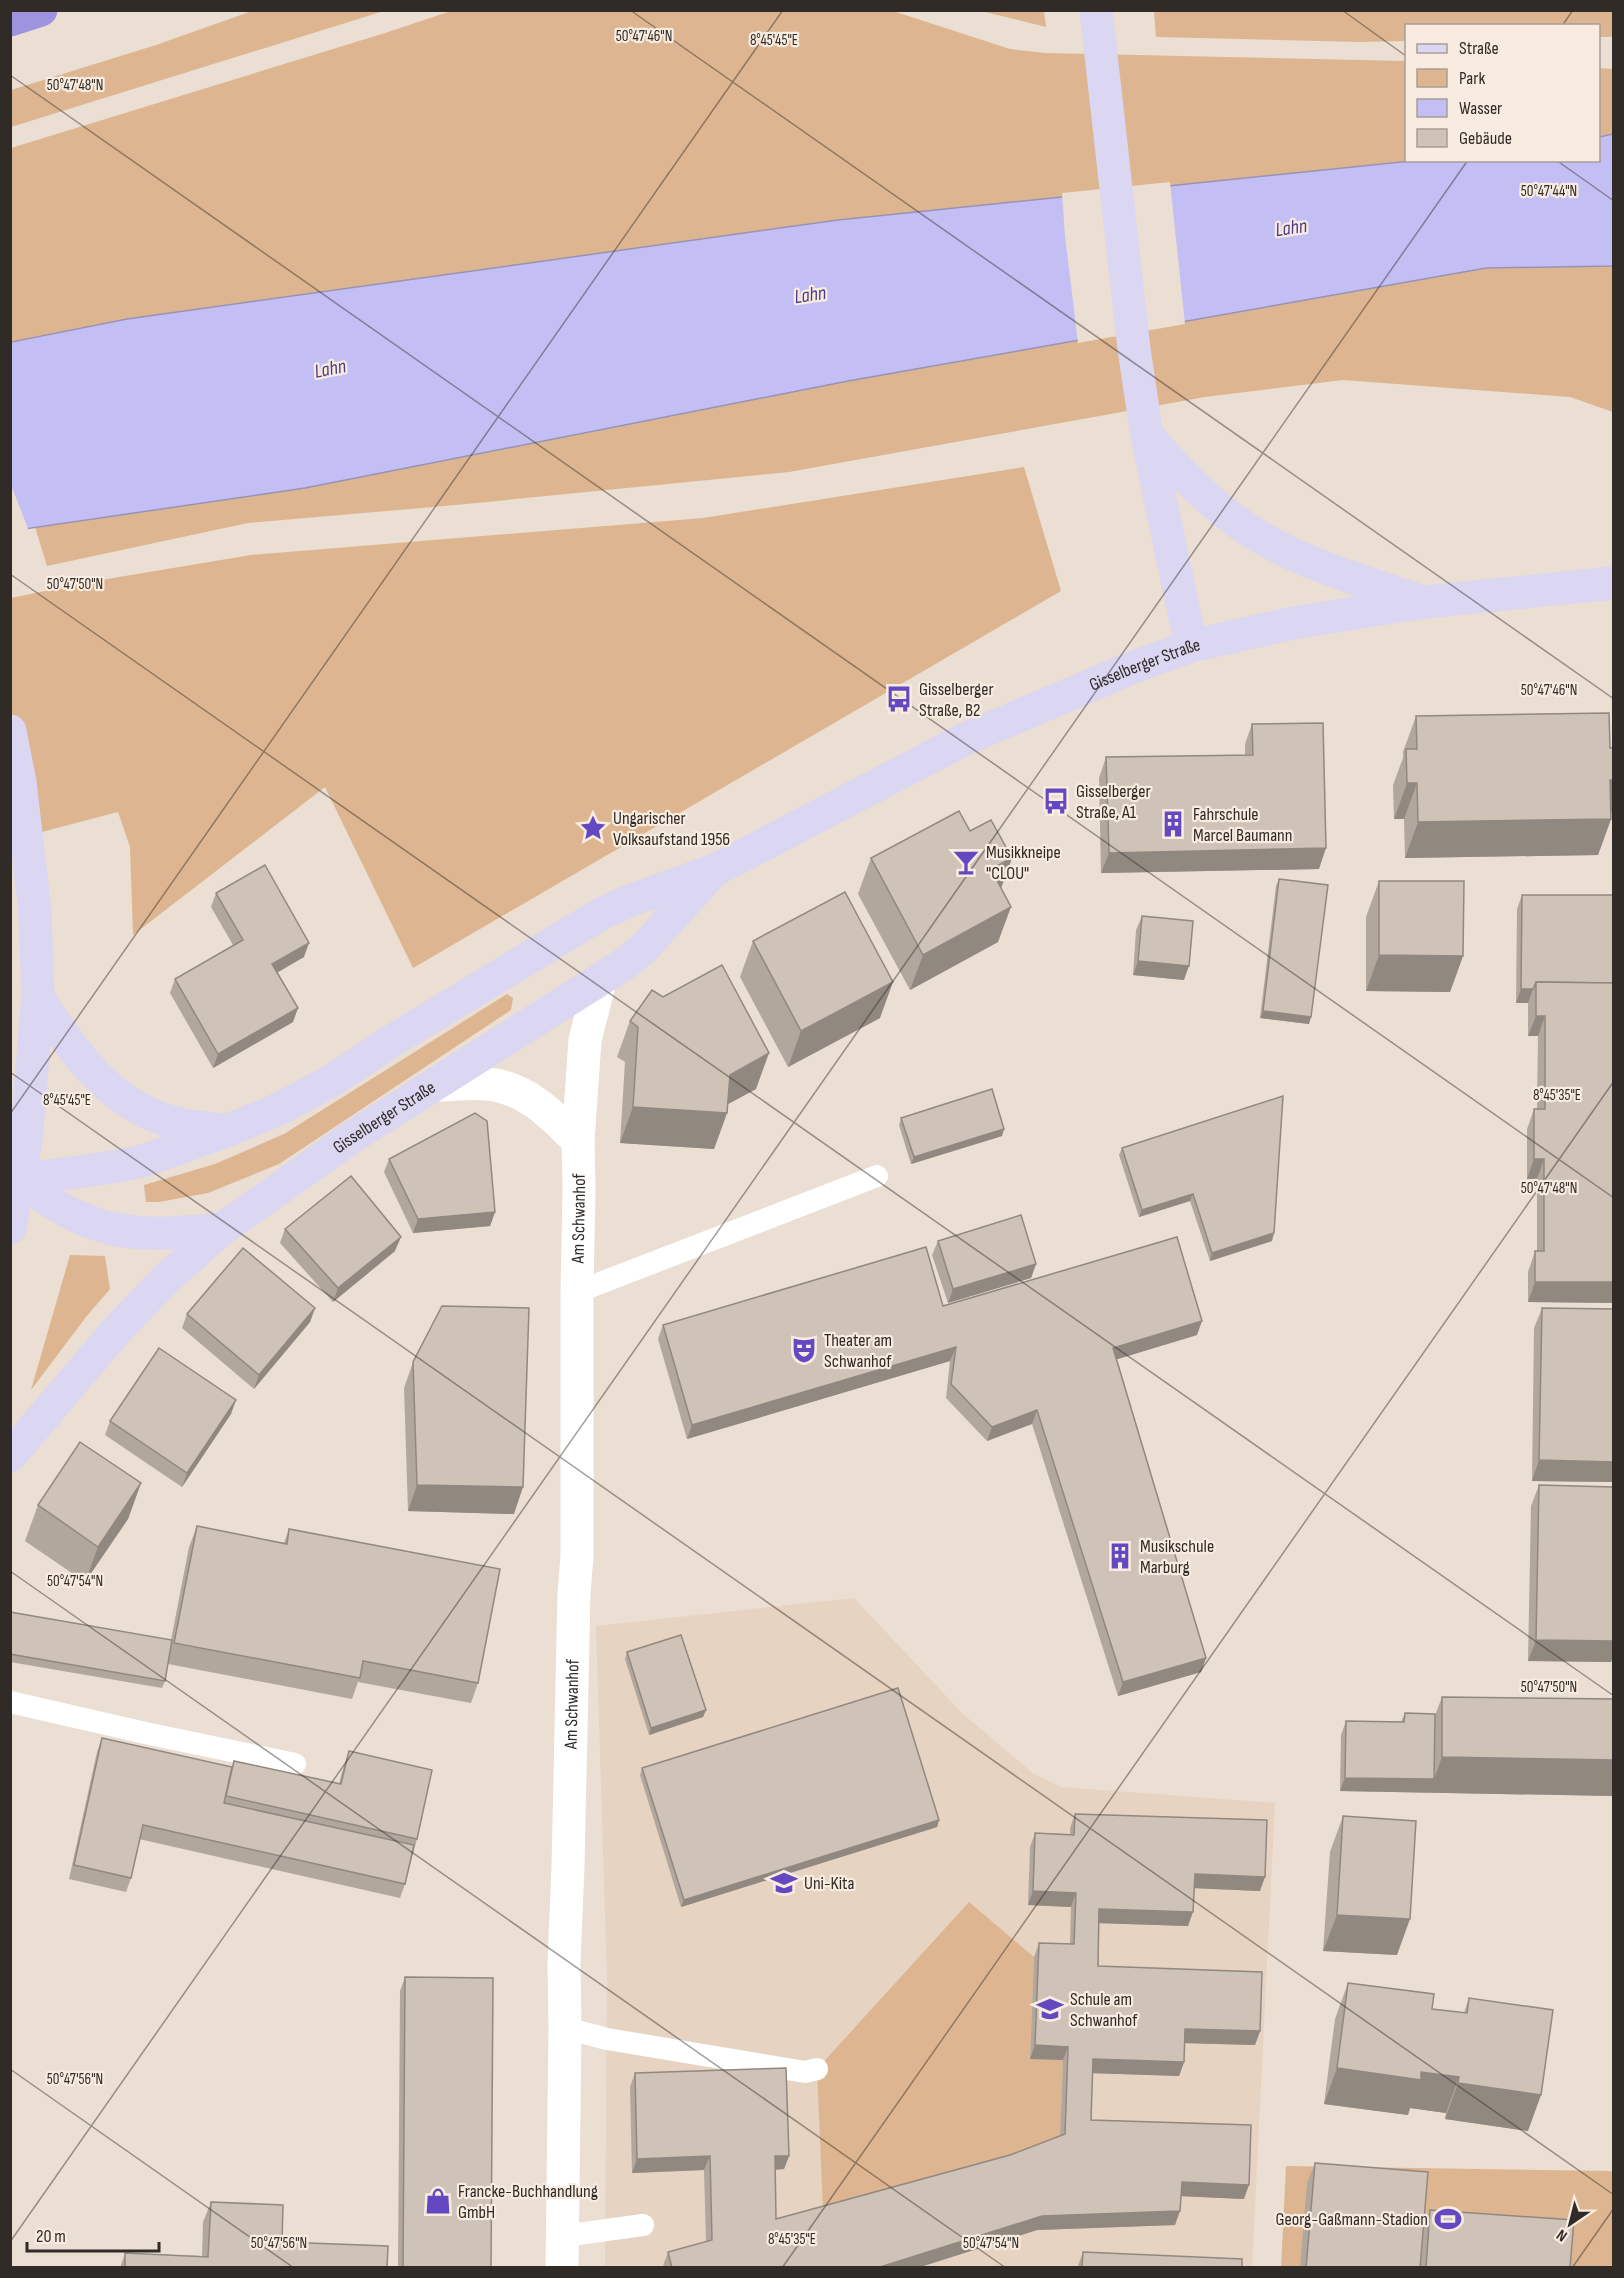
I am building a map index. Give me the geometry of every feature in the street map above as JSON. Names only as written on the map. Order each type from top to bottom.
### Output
[{"type":"highway","points":[[10,20],[41,10]]},
{"type":"main road","points":[[1096,10],[1134,349],[1148,436],[1191,646]]},
{"type":"main road","points":[[1148,436],[1202,495],[1265,540],[1314,562],[1424,602]]},
{"type":"main road","name":"Gisselberger Straße","points":[[20,1180],[146,1160],[277,1110],[331,1081],[409,1030],[601,914],[628,901],[715,870],[965,739],[1129,669],[1191,646],[1293,623],[1424,602],[1614,583]]},
{"type":"main road","points":[[10,731],[20,782],[35,912],[39,997],[28,1122],[20,1180],[10,1228]]},
{"type":"main road","name":"Gisselberger Straße","points":[[10,1456],[116,1331],[166,1279],[222,1229],[352,1137],[600,981],[644,948],[715,870]]},
{"type":"main road","points":[[39,997],[68,1044],[98,1078],[127,1102],[145,1112],[179,1124],[226,1131]]},
{"type":"main road","points":[[20,1180],[50,1203],[85,1221],[121,1232],[158,1234],[222,1229]]},
{"type":"street","name":"Am Schwanhof","points":[[563,2252],[564,1963],[574,1593],[577,1556],[578,1141],[585,1040],[600,981]]},
{"type":"street","points":[[435,1086],[488,1084],[525,1094],[548,1111],[578,1141]]},
{"type":"lane","points":[[577,1292],[877,1176]]},
{"type":"lane","points":[[10,1702],[295,1764]]},
{"type":"lane","points":[[565,2028],[607,2039],[806,2072],[818,2069]]},
{"type":"lane","points":[[563,2252],[643,2225]]},
{"type":"shaded area","name":"Schule am Schwanhof","points":[[854,1598],[962,1713],[1034,1774],[1061,1787],[1275,1803],[1252,2267],[605,2267],[607,1978],[596,1626]]},
{"type":"green space","points":[[252,11],[384,11],[11,127],[11,90],[156,45]]},
{"type":"green space","points":[[451,11],[893,11],[1010,49],[1046,53],[1405,61],[1405,162],[838,220],[11,342],[11,148]]},
{"type":"green space","points":[[981,11],[1044,11],[1046,27]]},
{"type":"green space","points":[[1154,11],[1613,11],[1613,37],[1600,37],[1600,24],[1405,24],[1405,41],[1156,37]]},
{"type":"green space","points":[[1600,68],[1613,69],[1614,134],[1600,137]]},
{"type":"green space","points":[[1613,266],[1613,412],[1570,397],[1343,380],[1205,397],[789,472],[248,523],[47,566],[35,527],[305,488],[848,381],[1486,268]]},
{"type":"green space","points":[[1024,467],[1061,591],[413,968],[325,787],[133,935],[130,847],[118,812],[11,840],[11,598],[89,582],[251,555],[703,518]]},
{"type":"green space","points":[[507,994],[513,998],[511,1010],[279,1164],[208,1193],[159,1202],[146,1202],[144,1185],[215,1164],[284,1134]]},
{"type":"green space","points":[[70,1255],[105,1256],[110,1289],[31,1390]]},
{"type":"green space","points":[[969,1902],[1034,1957],[1030,2059],[1063,2060],[1060,2148],[823,2211],[817,2069]]},
{"type":"green space","name":"Georg-Gaßmann-Stadion","points":[[1286,2166],[1613,2171],[1613,2267],[1281,2268]]},
{"type":"water","name":"Lahn","points":[[1613,134],[1613,266],[1486,268],[848,381],[305,488],[11,531],[11,342],[127,319],[838,220],[1405,162],[1600,162],[1600,137]]},
{"type":"pier","points":[[1170,182],[1185,324],[1078,343],[1062,193]]},
{"type":"pier","points":[[11,485],[29,531],[10,534]]},
{"type":"building","points":[[1609,713],[1610,748],[1614,748],[1614,780],[1610,780],[1611,819],[1418,822],[1417,783],[1407,783],[1406,749],[1417,749],[1416,716]]},
{"type":"building","points":[[1323,723],[1326,848],[1109,853],[1106,757],[1253,755],[1252,724]]},
{"type":"building","points":[[959,811],[970,831],[991,820],[1012,858],[991,869],[1011,907],[923,955],[871,858]]},
{"type":"building","points":[[265,865],[309,943],[272,964],[298,1008],[218,1054],[175,979],[243,940],[216,893]]},
{"type":"building","points":[[1279,879],[1328,885],[1311,1017],[1263,1011]]},
{"type":"building","points":[[1379,881],[1464,881],[1463,956],[1379,955]]},
{"type":"building","points":[[845,892],[893,982],[801,1031],[753,941]]},
{"type":"building","points":[[1522,895],[1614,895],[1614,983],[1536,982],[1533,989],[1521,989]]},
{"type":"building","points":[[1142,916],[1193,921],[1189,966],[1138,961]]},
{"type":"building","points":[[722,965],[769,1053],[730,1075],[727,1113],[633,1107],[638,1027],[630,1021],[652,990],[663,997]]},
{"type":"building","points":[[1536,982],[1614,983],[1614,1282],[1535,1282],[1535,1251],[1544,1251],[1544,1159],[1534,1159],[1534,1109],[1545,1109],[1545,1016],[1536,1016]]},
{"type":"building","points":[[992,1089],[1004,1129],[914,1157],[901,1118]]},
{"type":"building","points":[[1283,1096],[1274,1233],[1212,1253],[1193,1194],[1142,1210],[1122,1148]]},
{"type":"building","points":[[475,1113],[487,1121],[495,1212],[418,1219],[389,1159]]},
{"type":"building","points":[[351,1176],[401,1237],[338,1288],[285,1229]]},
{"type":"building","points":[[1021,1215],[1036,1264],[953,1289],[938,1241]]},
{"type":"building","points":[[1177,1237],[1202,1321],[1113,1348],[1206,1658],[1123,1682],[1037,1410],[992,1427],[951,1384],[956,1347],[692,1425],[663,1325],[926,1247],[943,1306]]},
{"type":"building","points":[[243,1248],[315,1308],[259,1375],[187,1314]]},
{"type":"building","points":[[442,1306],[529,1308],[523,1487],[417,1485],[413,1362]]},
{"type":"building","points":[[1542,1308],[1614,1309],[1614,1462],[1539,1460]]},
{"type":"building","points":[[159,1348],[236,1400],[187,1473],[110,1421]]},
{"type":"building","points":[[80,1442],[141,1483],[98,1547],[38,1505]]},
{"type":"building","points":[[1539,1485],[1614,1487],[1614,1641],[1536,1640]]},
{"type":"building","points":[[197,1526],[287,1544],[289,1529],[500,1569],[478,1683],[363,1661],[360,1678],[174,1643]]},
{"type":"building","points":[[10,1612],[172,1640],[165,1681],[10,1654]]},
{"type":"building","points":[[681,1635],[706,1710],[651,1728],[627,1652]]},
{"type":"building","name":"Uni-Kita","points":[[898,1688],[939,1820],[684,1900],[642,1768]]},
{"type":"building","points":[[1442,1697],[1614,1699],[1614,1760],[1442,1757]]},
{"type":"building","points":[[1405,1713],[1435,1714],[1434,1779],[1345,1778],[1346,1721],[1404,1722]]},
{"type":"building","points":[[102,1738],[232,1767],[224,1803],[414,1845],[405,1884],[143,1825],[131,1878],[74,1865]]},
{"type":"building","points":[[349,1751],[432,1770],[417,1839],[226,1796],[234,1761],[341,1784]]},
{"type":"building","points":[[1075,1814],[1267,1820],[1265,1877],[1195,1874],[1193,1912],[1099,1909],[1098,1966],[1262,1972],[1260,2031],[1185,2029],[1184,2062],[1093,2059],[1091,2120],[1251,2125],[1249,2185],[1182,2182],[1180,2211],[1042,2216],[877,2268],[672,2268],[668,2252],[712,2240],[710,2156],[637,2159],[635,2073],[786,2068],[789,2156],[775,2156],[776,2219],[1010,2155],[1065,2134],[1068,2047],[1035,2045],[1039,1943],[1074,1944],[1076,1893],[1033,1891],[1035,1833],[1074,1835]]},
{"type":"building","points":[[1343,1816],[1416,1821],[1410,1919],[1337,1915]]},
{"type":"building","points":[[405,1977],[493,1978],[491,2268],[403,2268]]},
{"type":"building","points":[[1348,1983],[1434,1994],[1432,2009],[1467,2013],[1469,1998],[1553,2010],[1541,2095],[1458,2083],[1459,2077],[1421,2072],[1421,2080],[1337,2068]]},
{"type":"building","points":[[1315,2163],[1428,2172],[1420,2268],[1306,2268]]},
{"type":"building","points":[[211,2202],[283,2205],[282,2242],[388,2246],[387,2268],[125,2268],[125,2253],[208,2257]]},
{"type":"building","points":[[1430,2210],[1574,2220],[1570,2268],[1426,2268]]},
{"type":"building","points":[[1083,2252],[1242,2259],[1242,2268],[1082,2268]]},
{"type":"place","name":"Gisselberger Straße, B2","points":[[899,699]]},
{"type":"place","name":"Gisselberger Straße, A1","points":[[1056,801]]},
{"type":"place","name":"Fahrschule Marcel Baumann","points":[[1173,824]]},
{"type":"place","name":"Ungarischer Volksaufstand 1956","points":[[593,828]]},
{"type":"place","name":"Musikkneipe \"CLOU\"","points":[[966,862]]},
{"type":"place","name":"Theater am Schwanhof","points":[[804,1350]]},
{"type":"place","name":"Musikschule Marburg","points":[[1120,1556]]},
{"type":"place","name":"Uni-Kita","points":[[784,1883]]},
{"type":"place","name":"Schule am Schwanhof","points":[[1050,2009]]},
{"type":"place","name":"Francke-Buchhandlung GmbH","points":[[438,2201]]},
{"type":"place","name":"Georg-Gaßmann-Stadion","points":[[1448,2219]]}]
